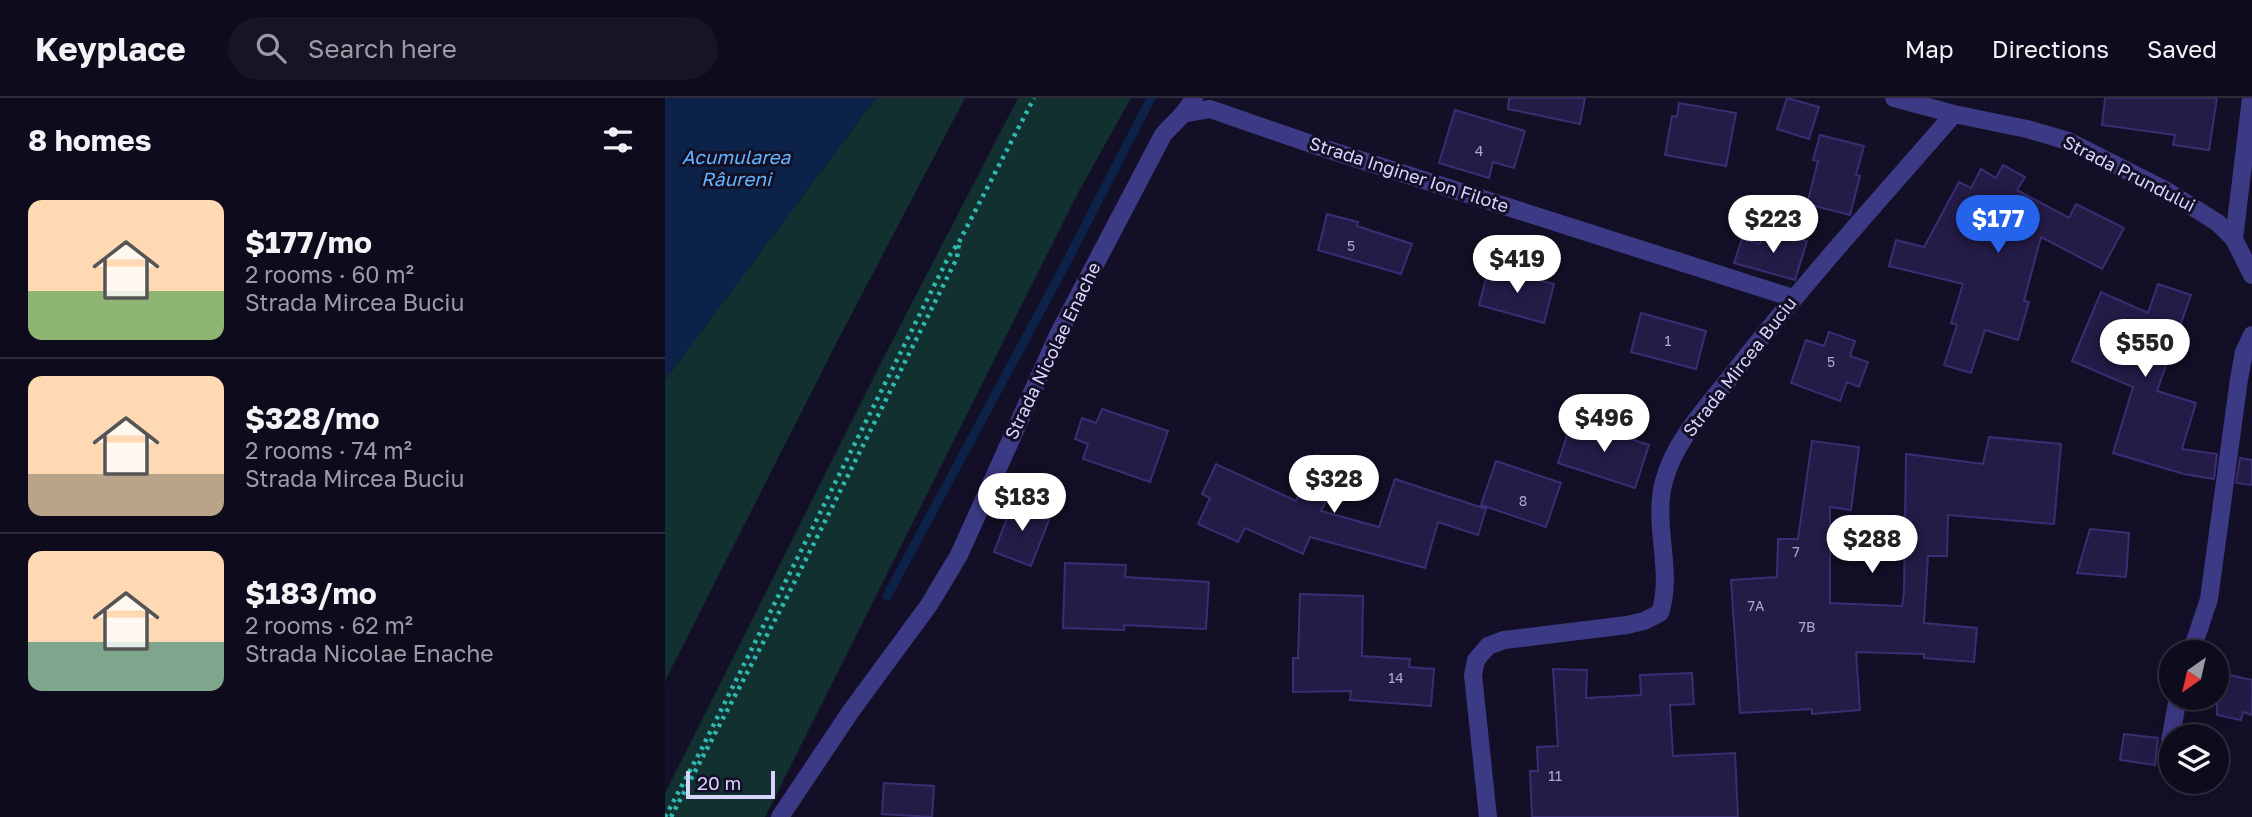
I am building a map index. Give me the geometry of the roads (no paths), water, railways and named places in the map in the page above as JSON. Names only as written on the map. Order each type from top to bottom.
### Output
[{"type":"street","name":"Strada Prundului","points":[[1894,98],[2068,141],[2192,205],[2218,223],[2234,239],[2252,275]]},
{"type":"street","points":[[2234,239],[2251,98]]},
{"type":"street","name":"Strada Inginer Ion Filote","points":[[1190,106],[1210,109],[1323,148],[1793,298]]},
{"type":"street","name":"Strada Nicolae Enache","points":[[780,817],[851,711],[929,605],[959,555],[1063,324],[1163,135],[1190,106]]},
{"type":"street","name":"Strada Mircea Buciu","points":[[1488,817],[1473,675],[1476,660],[1488,646],[1504,640],[1627,625],[1660,613],[1665,589],[1660,502],[1664,480],[1674,455],[1696,421],[1793,298],[1954,114]]},
{"type":"street","points":[[2195,640],[2209,598],[2243,352],[2252,335]]},
{"type":"water","name":"Acumularea Râureni","points":[[665,98],[876,98],[665,380]]},
{"type":"waterway","points":[[887,596],[1064,267],[1151,98]]}]
